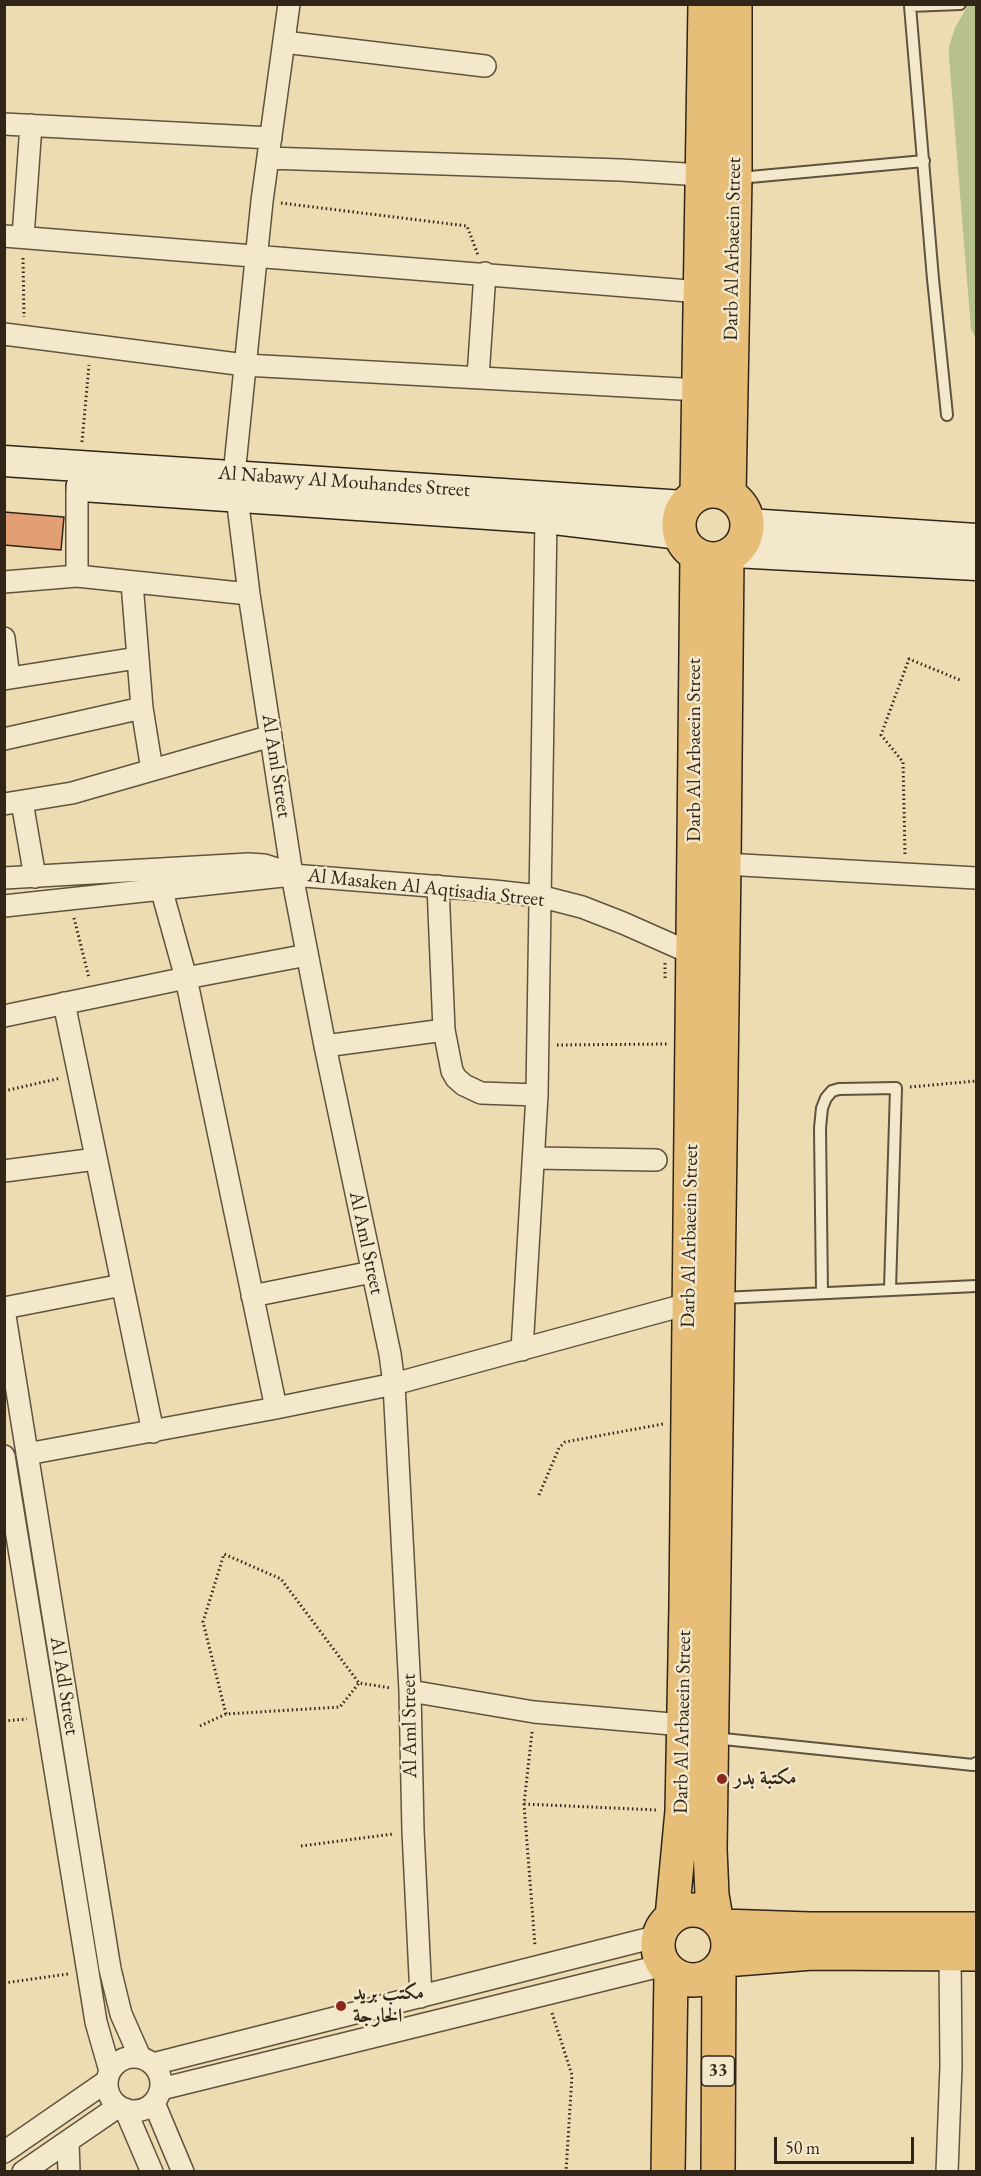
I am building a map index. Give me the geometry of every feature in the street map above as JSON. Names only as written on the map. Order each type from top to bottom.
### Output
[{"type":"highway","name":"Darb Al Arbaeein Street","points":[[705,4],[699,390],[712,527],[724,864],[704,1300],[697,1732],[710,1849],[712,1895],[719,1922]]},
{"type":"highway","name":"Darb Al Arbaeein Street","points":[[699,1605],[688,1419],[704,1300],[693,954],[712,527],[735,178],[735,4]]},
{"type":"highway","name":"Darb Al Arbaeein Street","points":[[668,2172],[666,1948],[682,1811],[697,1732]]},
{"type":"highway","points":[[686,1911],[702,1911],[719,1922],[728,1937],[729,1948],[722,1965],[708,1977],[695,1980],[682,1979],[666,1948],[686,1911]]},
{"type":"highway","points":[[719,1922],[809,1929],[976,1929]]},
{"type":"highway","points":[[722,1965],[812,1953],[963,1954]]},
{"type":"highway","name":"33","points":[[718,2172],[722,1965]]},
{"type":"street","name":"Al Aml Street","points":[[290,4],[262,201],[245,365],[236,486],[249,594],[292,875],[394,1384],[410,1691],[413,1831],[430,1994],[446,2017]]},
{"type":"street","points":[[284,42],[484,66]]},
{"type":"street","points":[[4,124],[269,148],[702,176]]},
{"type":"street","points":[[31,125],[14,237],[700,292]]},
{"type":"street","points":[[478,377],[485,273]]},
{"type":"street","points":[[14,335],[245,365],[699,390]]},
{"type":"street","name":"Al Nabawy Al Mouhandes Street","points":[[4,461],[79,475],[236,486],[712,527],[976,566]]},
{"type":"street","points":[[77,576],[79,475]]},
{"type":"street","name":"Al Nabawy Al Mouhandes Street","points":[[4,482],[79,475]]},
{"type":"street","name":"Al Nabawy Al Mouhandes Street","points":[[236,486],[546,518],[976,539]]},
{"type":"street","points":[[522,1350],[537,1095],[546,518]]},
{"type":"street","points":[[4,582],[77,576],[249,594]]},
{"type":"street","points":[[132,583],[142,708],[152,770]]},
{"type":"street","points":[[4,638],[7,678],[137,658]]},
{"type":"street","points":[[4,739],[142,708]]},
{"type":"street","points":[[35,877],[13,803],[72,793],[271,736]]},
{"type":"street","name":"Al Masaken Al Aqtisadia Street","points":[[4,878],[248,864],[280,868],[292,875]]},
{"type":"street","points":[[724,864],[976,878]]},
{"type":"street","name":"Al Masaken Al Aqtisadia Street","points":[[4,906],[292,875],[539,896],[582,907],[693,954]]},
{"type":"street","points":[[438,886],[444,1030],[449,1063],[456,1078],[464,1085],[481,1093],[537,1095]]},
{"type":"street","points":[[161,888],[186,978],[276,1408]]},
{"type":"street","points":[[4,1016],[307,955]]},
{"type":"street","points":[[64,1003],[153,1432]]},
{"type":"street","points":[[325,1046],[444,1030]]},
{"type":"street","points":[[534,1158],[656,1160]]},
{"type":"street","points":[[4,1171],[96,1159]]},
{"type":"street","points":[[252,1296],[372,1272]]},
{"type":"street","points":[[4,1309],[122,1285]]},
{"type":"street","points":[[27,1454],[153,1432],[394,1384],[704,1300]]},
{"type":"street","name":"Al Adl Street","points":[[4,1309],[110,1969],[121,2014],[146,2060]]},
{"type":"street","name":"Al Adl Street","points":[[5,1458],[96,2022],[108,2076]]},
{"type":"street","points":[[410,1691],[534,1712],[697,1732]]},
{"type":"street","points":[[4,2152],[108,2076],[122,2059],[146,2060],[388,2005],[537,1966],[666,1948]]},
{"type":"street","points":[[23,2172],[122,2108],[140,2110],[157,2096],[395,2030],[546,1994],[666,1948]]},
{"type":"street","points":[[946,2172],[951,2066],[963,1954]]},
{"type":"street","points":[[388,2005],[395,2030]]},
{"type":"street","points":[[146,2060],[160,2075],[157,2096],[183,2172]]},
{"type":"street","points":[[108,2076],[108,2091],[112,2100],[122,2108],[152,2172]]},
{"type":"street","points":[[68,2141],[69,2172]]},
{"type":"lane","points":[[947,415],[910,6],[960,4]]},
{"type":"lane","points":[[735,178],[924,161]]},
{"type":"lane","points":[[822,1293],[820,1152],[822,1108],[832,1091],[896,1088],[890,1289]]},
{"type":"lane","points":[[704,1300],[976,1286]]},
{"type":"lane","points":[[697,1732],[973,1765],[976,1763]]},
{"type":"path","points":[[262,201],[467,226],[485,273]]},
{"type":"path","points":[[14,237],[14,335]]},
{"type":"path","points":[[79,475],[90,345]]},
{"type":"path","points":[[905,874],[903,762],[881,735],[909,659],[960,680]]},
{"type":"path","points":[[69,899],[94,998]]},
{"type":"path","points":[[664,940],[665,987]]},
{"type":"path","points":[[538,1045],[667,1045],[666,1033]]},
{"type":"path","points":[[4,1091],[78,1074]]},
{"type":"path","points":[[896,1088],[976,1081]]},
{"type":"path","points":[[539,1495],[559,1448],[565,1442],[688,1419]]},
{"type":"path","points":[[226,1713],[203,1622],[224,1554],[281,1579],[359,1683],[410,1691]]},
{"type":"path","points":[[200,1726],[226,1713],[340,1707],[359,1683]]},
{"type":"path","points":[[534,1712],[524,1804],[537,1966]]},
{"type":"path","points":[[524,1804],[682,1811]]},
{"type":"path","points":[[301,1846],[413,1831]]},
{"type":"path","points":[[4,1983],[88,1971]]},
{"type":"path","points":[[546,1994],[572,2075],[566,2172]]},
{"type":"green space","points":[[968,5],[976,5],[976,338],[971,329],[949,57],[949,46],[955,28]]},
{"type":"building","points":[[4,512],[64,517],[61,550],[4,545]]},
{"type":"place","name":"مكتبة بدر","points":[[722,1779]]},
{"type":"place","name":"مكتب بريد الخارجة","points":[[341,2006]]}]
